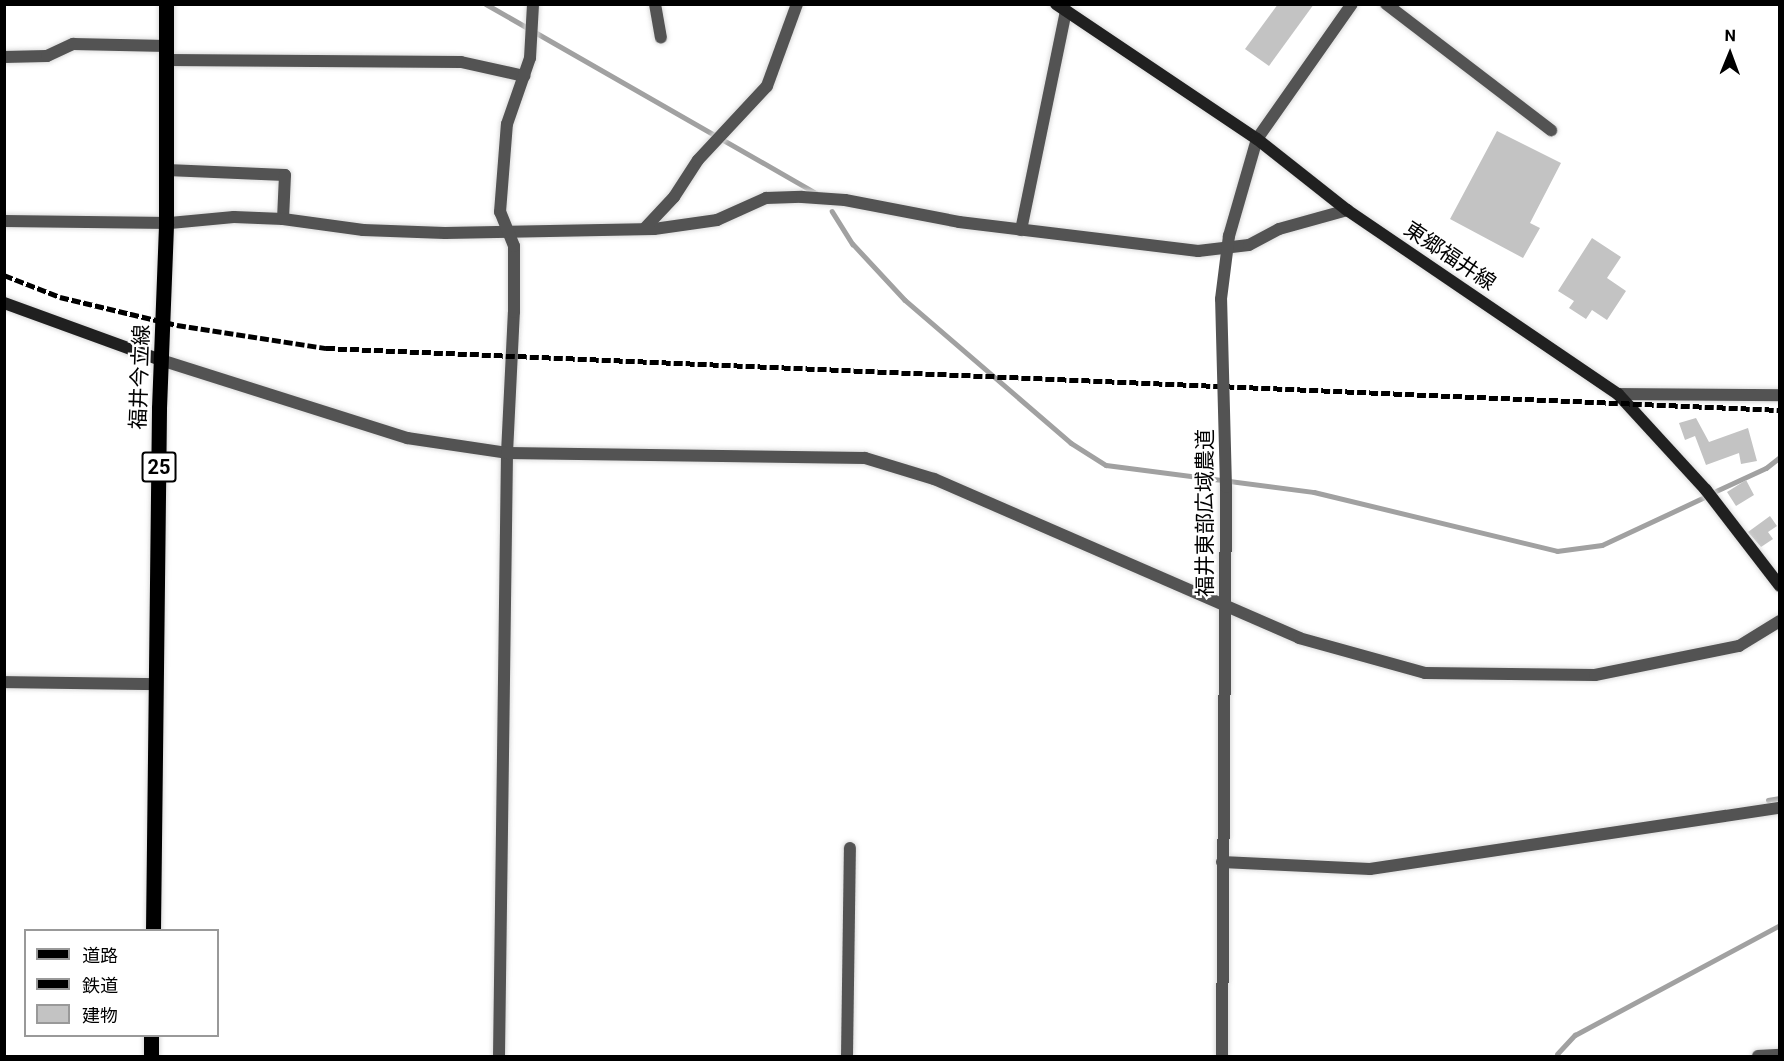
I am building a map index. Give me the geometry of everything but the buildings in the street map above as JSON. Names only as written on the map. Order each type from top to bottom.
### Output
[{"type":"main road","name":"福井今立線","points":[[153,929],[161,360],[167,170],[166,4]]},
{"type":"main road","name":"東郷福井線","points":[[1061,8],[1257,139],[1347,210],[1618,394],[1706,490],[1779,586]]},
{"type":"main road","points":[[4,303],[161,360]]},
{"type":"main road","points":[[151,1037],[151,1056]]},
{"type":"street","points":[[499,1056],[507,453],[514,246],[504,230],[500,212],[507,124],[524,76],[533,27],[534,4]]},
{"type":"street","points":[[655,4],[661,37]]},
{"type":"street","points":[[644,229],[713,145],[767,86],[797,4]]},
{"type":"street","name":"福井東部広域農道","points":[[1222,1056],[1226,487],[1221,299],[1229,236],[1257,139],[1352,4]]},
{"type":"street","points":[[1386,4],[1551,130]]},
{"type":"street","points":[[1021,230],[1061,8]]},
{"type":"street","points":[[4,57],[47,56],[73,44],[167,53],[461,62],[524,76]]},
{"type":"street","points":[[167,170],[285,175],[283,219]]},
{"type":"street","points":[[4,220],[166,222],[234,217],[283,219],[363,230],[445,233],[504,230],[644,229],[717,220],[766,198],[802,197],[845,200],[1021,230],[1198,251],[1249,245],[1278,229],[1347,210]]},
{"type":"street","points":[[161,360],[408,438],[507,453],[865,458],[934,478],[1299,639],[1425,673],[1594,675],[1739,646],[1779,621]]},
{"type":"street","points":[[1618,394],[1779,395]]},
{"type":"street","points":[[4,682],[156,684]]},
{"type":"street","points":[[1222,862],[1370,869],[1779,808]]},
{"type":"street","points":[[847,1056],[850,848]]},
{"type":"street","points":[[1758,1056],[1779,1055]]},
{"type":"waterway","points":[[486,4],[820,195]]},
{"type":"waterway","points":[[832,211],[853,244],[905,300],[1071,443],[1106,465],[1314,492],[1557,551],[1602,545],[1703,498]]},
{"type":"waterway","points":[[1716,491],[1766,468],[1780,457]]},
{"type":"waterway","points":[[1768,800],[1780,798]]},
{"type":"waterway","points":[[1557,1054],[1575,1035],[1780,925]]},
{"type":"railway","points":[[4,275],[60,297],[177,325],[326,348],[1780,410]]}]
